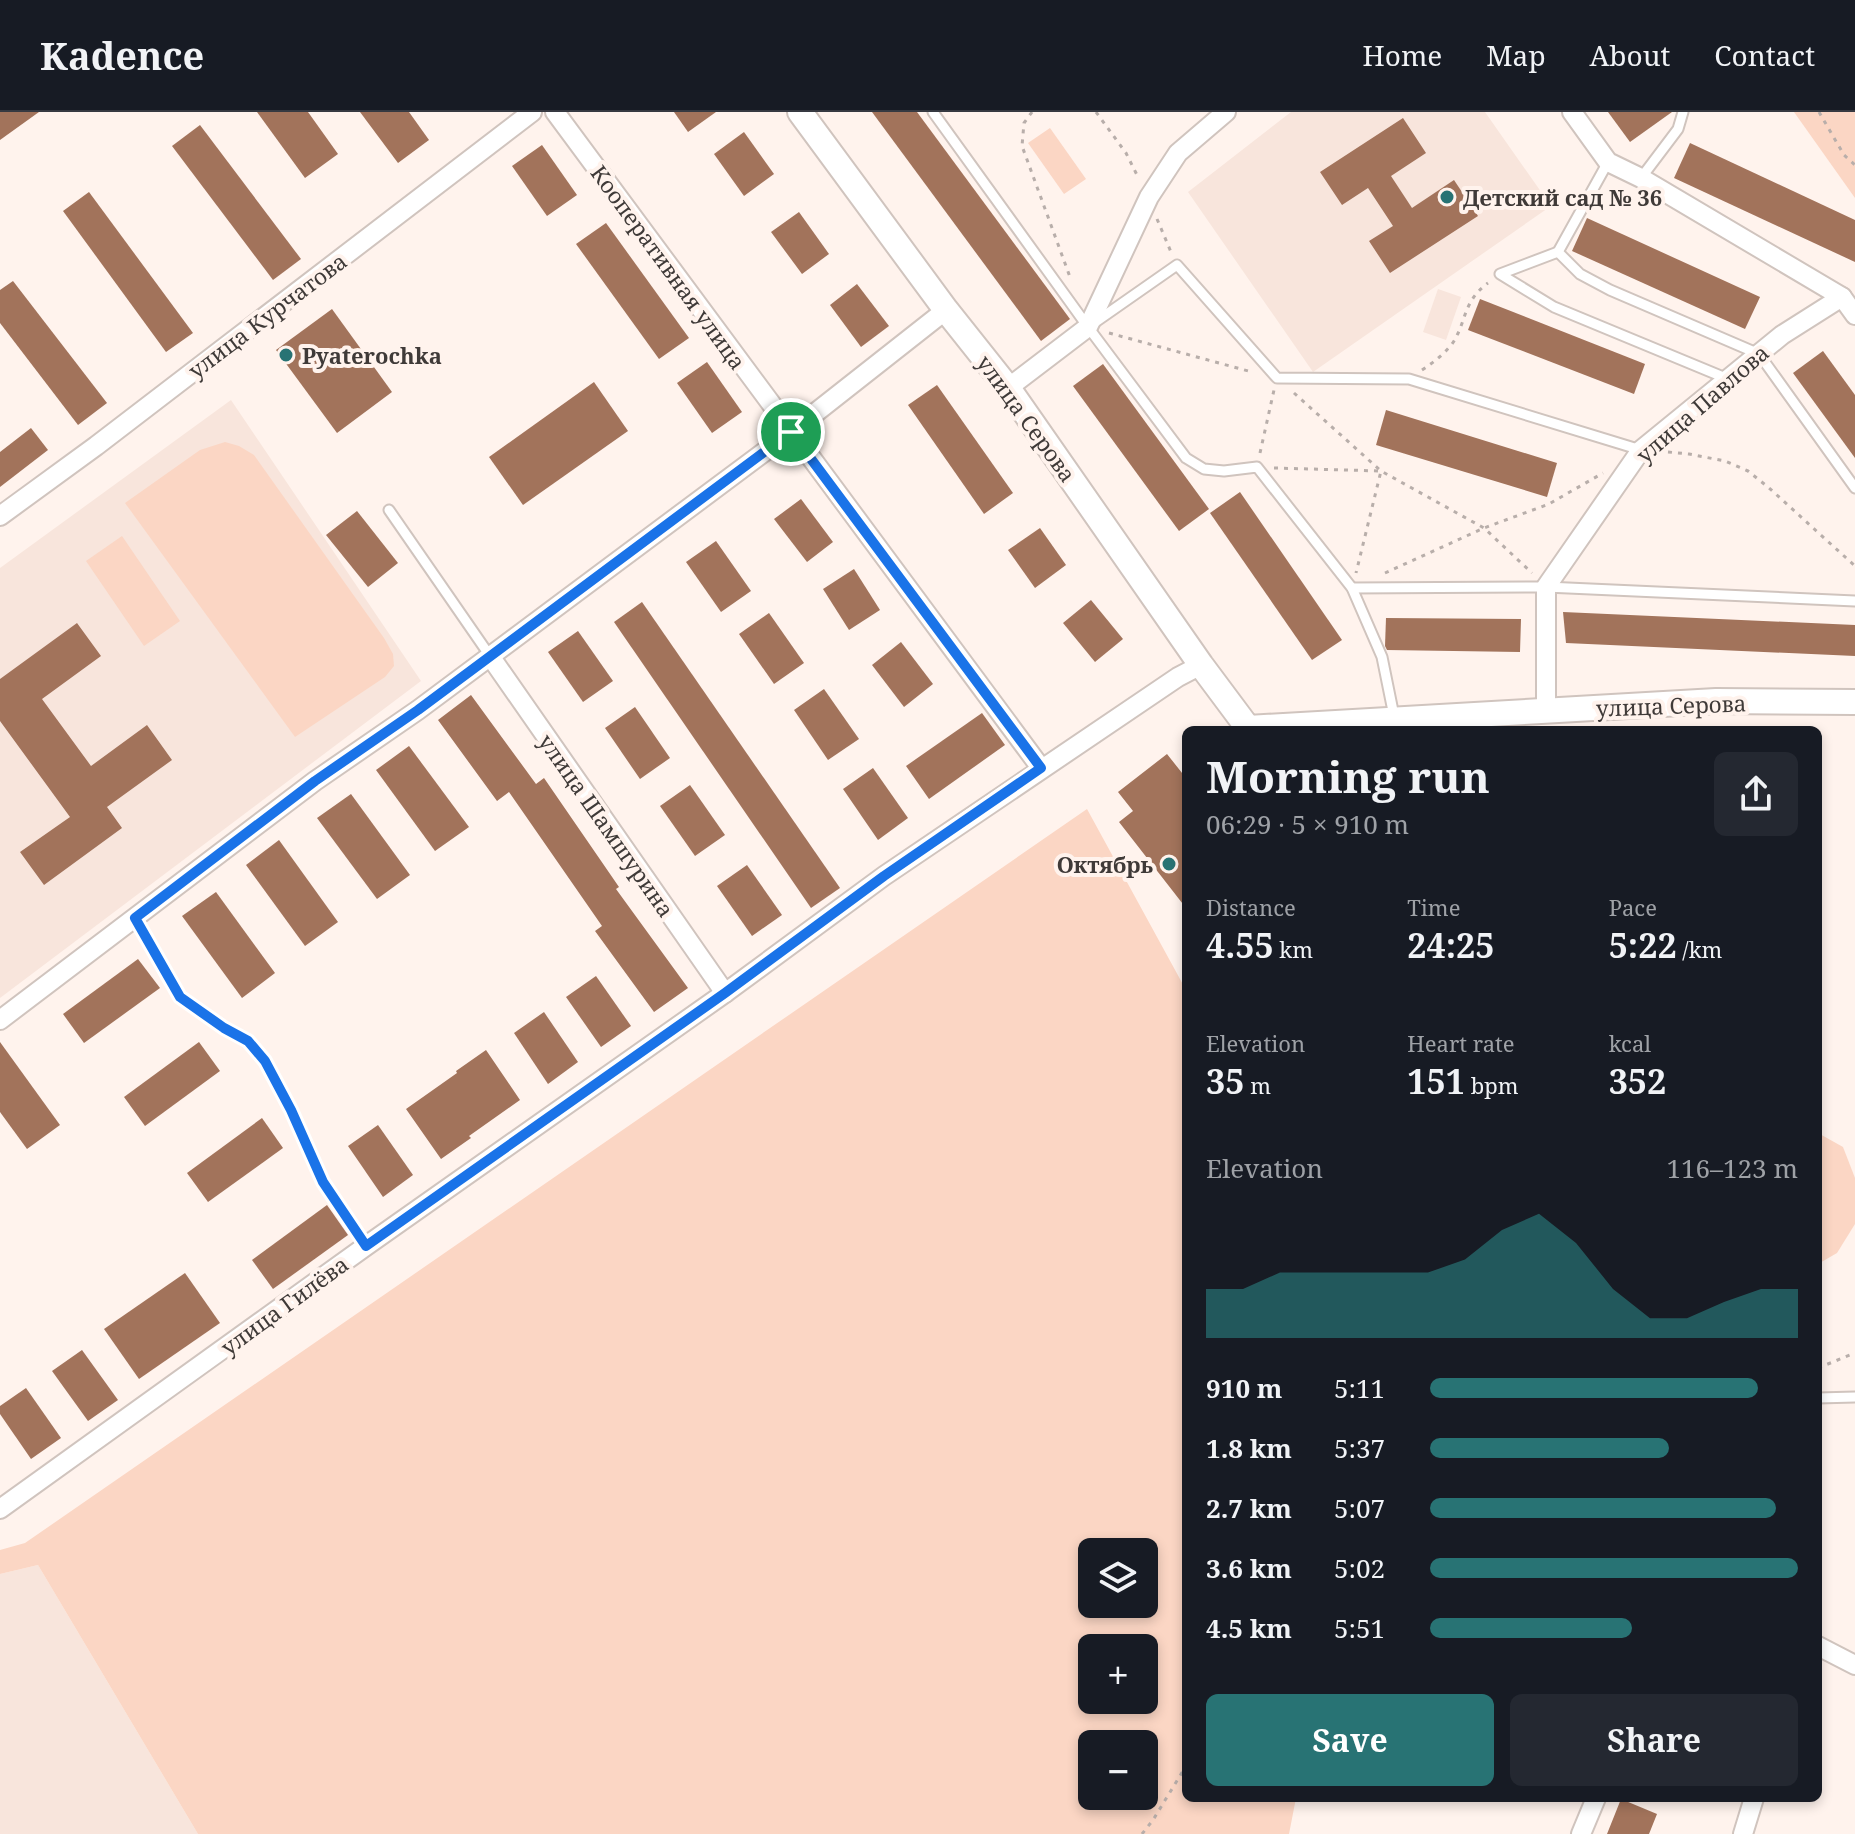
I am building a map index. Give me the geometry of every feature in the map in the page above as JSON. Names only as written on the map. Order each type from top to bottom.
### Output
[{"type":"main road","name":"улица Серова","points":[[800,112],[946,310],[1008,388],[1247,726]]},
{"type":"main road","name":"улица Серова","points":[[1298,726],[1716,701],[1855,702]]},
{"type":"street","name":"улица Курчатова","points":[[0,516],[532,112]]},
{"type":"street","name":"Кооперативная улица","points":[[555,112],[1041,768]]},
{"type":"street","points":[[1008,388],[1088,327],[1149,197],[1178,153],[1226,112]]},
{"type":"street","points":[[1572,112],[1608,162],[1641,178],[1842,297],[1855,315]]},
{"type":"street","name":"улица Павлова","points":[[1546,587],[1641,450],[1782,335],[1842,297]]},
{"type":"street","points":[[0,1020],[315,781],[418,710],[791,432],[946,310]]},
{"type":"street","points":[[1546,587],[1546,711]]},
{"type":"street","name":"улица Шамшурина","points":[[490,656],[725,993]]},
{"type":"street","name":"улица Гилёва","points":[[0,1509],[725,993],[884,876],[1041,768],[1201,665]]},
{"type":"street","points":[[1822,1648],[1855,1665]]},
{"type":"street","points":[[1581,1834],[1594,1802]]},
{"type":"street","points":[[1743,1834],[1753,1802]]},
{"type":"lane","points":[[933,112],[1186,458],[1204,469],[1224,471],[1257,467],[1352,588],[1382,657],[1395,720]]},
{"type":"lane","points":[[1641,178],[1678,129],[1683,112]]},
{"type":"lane","points":[[1500,274],[1558,252],[1608,162]]},
{"type":"lane","points":[[1558,252],[1580,274],[1610,290],[1759,354],[1855,488]]},
{"type":"lane","points":[[1088,327],[1177,265],[1277,378],[1409,379],[1641,450]]},
{"type":"lane","points":[[1500,274],[1554,307],[1728,379]]},
{"type":"lane","points":[[389,510],[490,656]]},
{"type":"lane","points":[[1352,588],[1546,587],[1855,601]]},
{"type":"lane","points":[[135,918],[180,997],[248,1041],[265,1061],[323,1182],[366,1246]]},
{"type":"lane","points":[[1822,1398],[1855,1397]]},
{"type":"path","points":[[1032,112],[1024,123],[1022,146],[1073,286]]},
{"type":"path","points":[[1819,112],[1844,155],[1855,165]]},
{"type":"path","points":[[1409,379],[1440,358],[1454,341],[1477,291],[1500,274]]},
{"type":"path","points":[[1088,327],[1277,378],[1381,471],[1484,528],[1546,587]]},
{"type":"path","points":[[1277,378],[1257,467],[1381,471]]},
{"type":"path","points":[[1641,450],[1725,461],[1748,471],[1855,566]]},
{"type":"path","points":[[1352,588],[1381,471]]},
{"type":"path","points":[[1352,588],[1484,528],[1549,504],[1602,473]]},
{"type":"path","points":[[1822,1366],[1855,1353]]},
{"type":"path","points":[[1142,1834],[1182,1773]]},
{"type":"shaded area","points":[[1291,112],[1485,112],[1551,206],[1313,372],[1188,192]]},
{"type":"shaded area","points":[[1794,112],[1855,112],[1855,198]]},
{"type":"shaded area","points":[[1050,128],[1086,179],[1064,194],[1028,143]]},
{"type":"shaded area","points":[[1438,289],[1461,297],[1446,340],[1423,332]]},
{"type":"shaded area","points":[[231,400],[421,681],[0,998],[0,568]]},
{"type":"shaded area","points":[[225,442],[254,455],[393,654],[394,666],[385,677],[295,737],[125,503],[200,450]]},
{"type":"shaded area","points":[[122,536],[180,621],[144,646],[86,561]]},
{"type":"shaded area","points":[[1087,809],[1182,983],[1182,1802],[1295,1802],[1289,1834],[198,1834],[38,1565],[0,1574],[0,1550],[25,1543]]},
{"type":"shaded area","points":[[1822,1135],[1843,1147],[1855,1178],[1855,1224],[1837,1253],[1822,1262]]},
{"type":"shaded area","points":[[38,1565],[198,1834],[0,1834],[0,1574]]},
{"type":"building","points":[[0,112],[39,112],[0,140]]},
{"type":"building","points":[[257,112],[308,112],[338,154],[305,178]]},
{"type":"building","points":[[360,112],[409,112],[429,140],[398,163]]},
{"type":"building","points":[[674,112],[716,112],[688,132]]},
{"type":"building","points":[[872,112],[917,112],[1070,319],[1041,341]]},
{"type":"building","points":[[1608,112],[1672,112],[1630,142]]},
{"type":"building","name":"Детский сад № 36","points":[[1403,118],[1426,153],[1391,176],[1412,208],[1454,180],[1478,216],[1390,273],[1369,241],[1393,226],[1368,188],[1342,205],[1320,172]]},
{"type":"building","points":[[200,125],[301,259],[273,280],[172,146]]},
{"type":"building","points":[[744,132],[774,174],[744,196],[714,154]]},
{"type":"building","points":[[1690,143],[1855,220],[1855,262],[1674,178]]},
{"type":"building","points":[[542,145],[577,195],[547,216],[512,166]]},
{"type":"building","points":[[89,192],[193,333],[166,352],[63,211]]},
{"type":"building","points":[[799,212],[829,254],[802,274],[771,232]]},
{"type":"building","points":[[1587,218],[1760,297],[1745,329],[1572,251]]},
{"type":"building","points":[[606,223],[689,338],[659,359],[576,244]]},
{"type":"building","points":[[13,281],[107,403],[78,425],[0,323],[0,290]]},
{"type":"building","points":[[857,284],[889,326],[861,347],[830,305]]},
{"type":"building","points":[[1480,299],[1645,364],[1634,394],[1468,330]]},
{"type":"building","points":[[332,309],[392,392],[337,433],[276,350]]},
{"type":"building","points":[[1823,351],[1855,395],[1855,458],[1793,373]]},
{"type":"building","points":[[707,362],[742,412],[712,433],[677,383]]},
{"type":"building","points":[[1103,364],[1209,509],[1179,531],[1073,386]]},
{"type":"building","points":[[594,382],[628,431],[523,505],[489,457]]},
{"type":"building","points":[[937,385],[1013,493],[984,514],[908,405]]},
{"type":"building","points":[[1386,410],[1557,463],[1547,497],[1376,445]]},
{"type":"building","points":[[31,428],[48,450],[0,487],[0,452]]},
{"type":"building","points":[[1240,492],[1342,640],[1312,660],[1210,513]]},
{"type":"building","points":[[801,499],[833,542],[807,562],[774,519]]},
{"type":"building","points":[[357,511],[398,563],[368,587],[326,535]]},
{"type":"building","points":[[1040,528],[1066,565],[1035,588],[1008,550]]},
{"type":"building","points":[[716,541],[751,591],[721,612],[686,562]]},
{"type":"building","points":[[854,569],[880,610],[849,630],[823,589]]},
{"type":"building","points":[[1091,600],[1123,639],[1095,662],[1063,623]]},
{"type":"building","points":[[642,602],[840,888],[811,908],[614,622]]},
{"type":"building","points":[[1563,612],[1855,625],[1855,656],[1566,643]]},
{"type":"building","points":[[769,613],[804,663],[774,684],[739,634]]},
{"type":"building","points":[[1386,618],[1521,619],[1520,652],[1387,650]]},
{"type":"building","points":[[77,623],[101,656],[42,699],[91,766],[147,725],[172,760],[107,807],[122,828],[44,885],[20,852],[70,817],[0,721],[0,679]]},
{"type":"building","points":[[578,631],[613,681],[583,702],[548,652]]},
{"type":"building","points":[[901,642],[933,684],[904,707],[872,665]]},
{"type":"building","points":[[824,689],[859,739],[828,760],[794,710]]},
{"type":"building","points":[[471,695],[536,784],[544,778],[619,887],[616,889],[688,988],[654,1012],[595,931],[602,926],[509,792],[497,801],[438,720]]},
{"type":"building","points":[[635,707],[670,758],[640,779],[605,728]]},
{"type":"building","points":[[982,713],[1005,745],[929,799],[906,766]]},
{"type":"building","points":[[409,746],[469,827],[435,851],[376,770]]},
{"type":"building","name":"Октябрь","points":[[1167,754],[1182,773],[1182,903],[1119,822],[1133,811],[1118,792]]},
{"type":"building","points":[[873,768],[908,818],[878,840],[843,789]]},
{"type":"building","points":[[690,785],[725,835],[695,856],[660,806]]},
{"type":"building","points":[[351,794],[410,875],[377,899],[317,818]]},
{"type":"building","points":[[279,840],[338,922],[305,946],[246,865]]},
{"type":"building","points":[[747,865],[782,915],[752,936],[717,886]]},
{"type":"building","points":[[216,892],[275,973],[242,998],[182,916]]},
{"type":"building","points":[[138,959],[160,988],[84,1043],[63,1014]]},
{"type":"building","points":[[596,976],[631,1026],[601,1047],[566,997]]},
{"type":"building","points":[[544,1012],[578,1062],[548,1084],[514,1033]]},
{"type":"building","points":[[0,1042],[60,1125],[27,1149],[0,1112]]},
{"type":"building","points":[[199,1042],[220,1071],[145,1126],[124,1097]]},
{"type":"building","points":[[486,1050],[520,1100],[441,1159],[406,1109]]},
{"type":"building","points":[[262,1118],[283,1148],[208,1202],[187,1173]]},
{"type":"building","points":[[378,1125],[413,1175],[383,1197],[348,1146]]},
{"type":"building","points":[[327,1205],[348,1235],[273,1289],[252,1260]]},
{"type":"building","points":[[185,1273],[220,1323],[139,1379],[104,1329]]},
{"type":"building","points":[[82,1350],[118,1400],[88,1421],[52,1371]]},
{"type":"building","points":[[26,1388],[61,1438],[31,1459],[0,1414],[0,1406]]},
{"type":"building","points":[[1620,1802],[1628,1802],[1657,1814],[1649,1834],[1607,1834]]},
{"type":"place","name":"Детский сад № 36","points":[[1447,197]]},
{"type":"place","name":"Pyaterochka","points":[[286,355]]},
{"type":"place","name":"Октябрь","points":[[1169,864]]},
{"type":"route","points":[[791,432],[1041,768],[884,876],[725,993],[366,1246],[323,1182],[265,1061],[248,1041],[180,997],[135,918],[315,781],[418,710],[791,432]]}]
